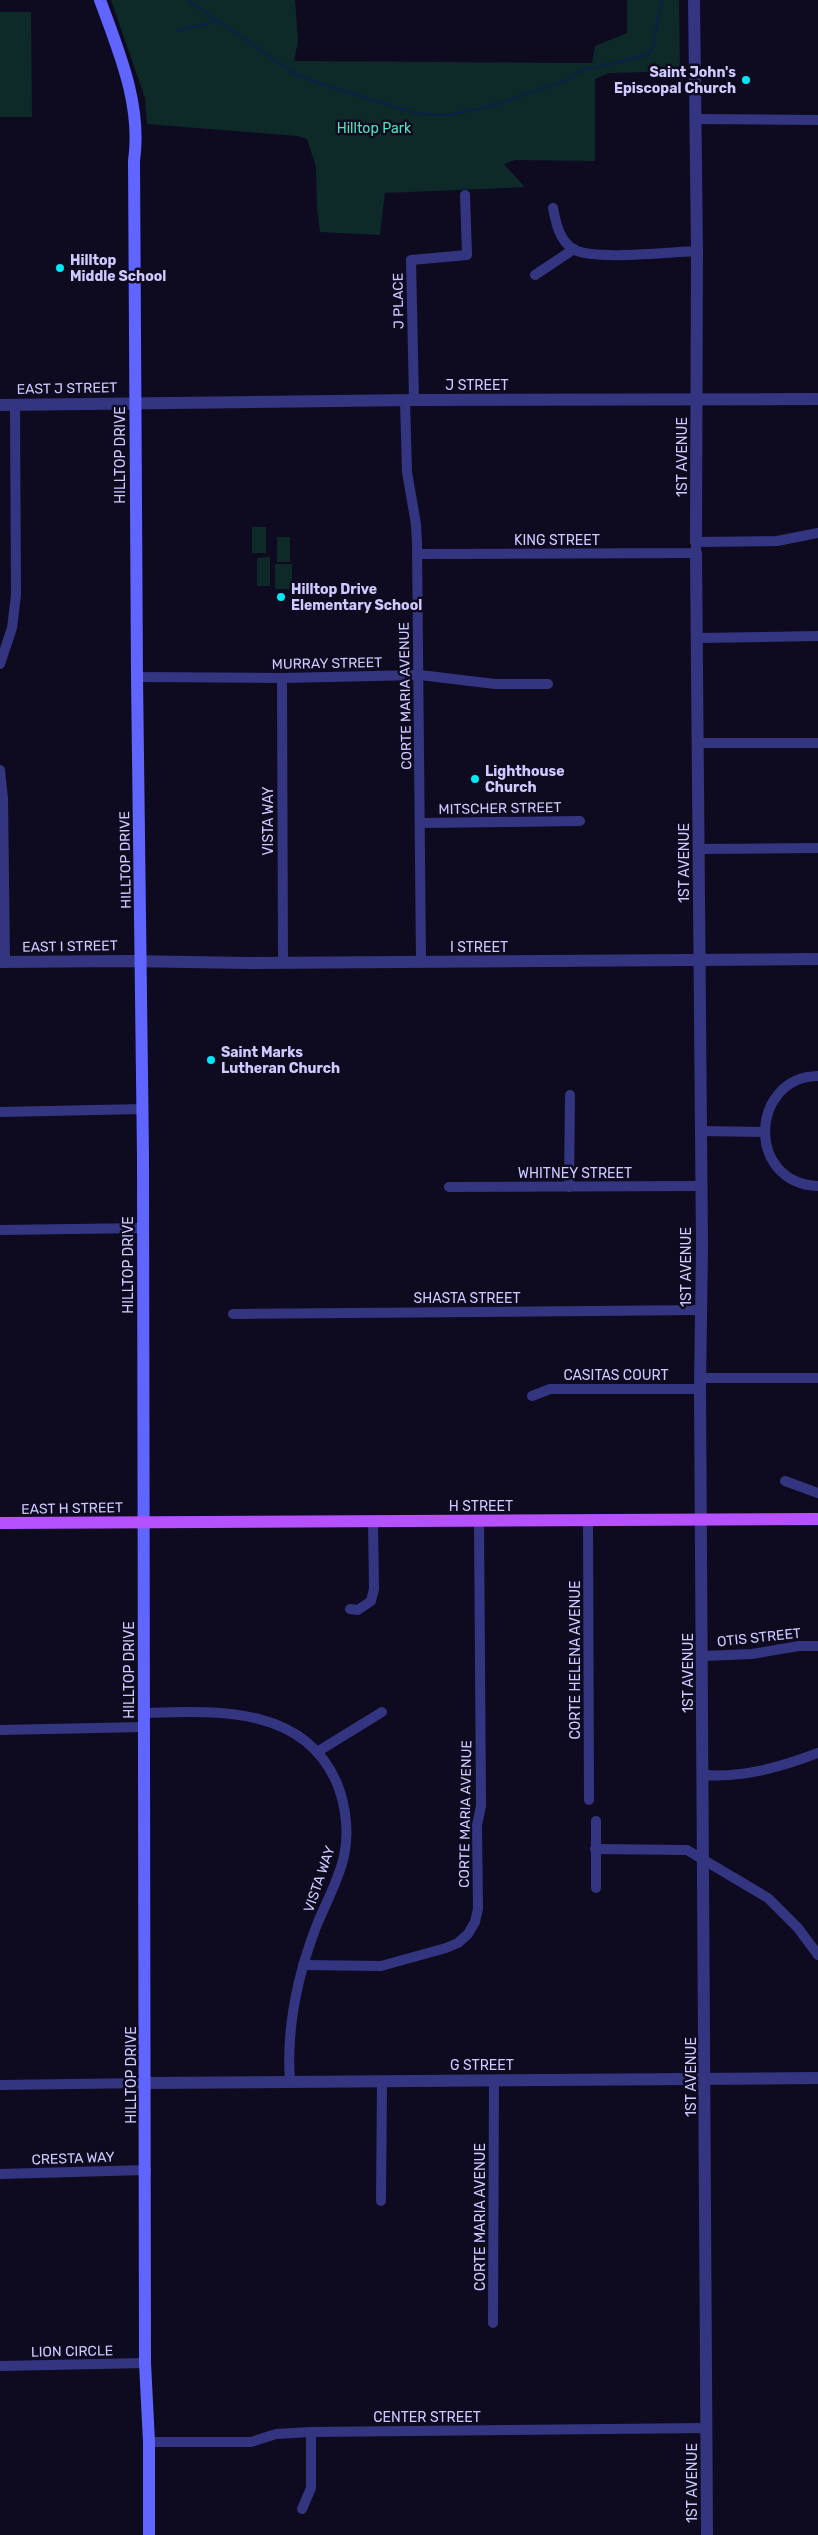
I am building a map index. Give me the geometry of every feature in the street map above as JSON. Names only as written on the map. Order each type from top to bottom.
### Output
[{"type":"main road","name":"HILLTOP DRIVE","points":[[100,0],[126,71],[134,108],[137,677],[144,1228],[142,1366],[146,2170],[145,2363],[149,2442],[149,2535]]},
{"type":"main road","name":"H STREET","points":[[144,1522],[818,1519]]},
{"type":"main road","name":"EAST H STREET","points":[[0,1524],[144,1522]]},
{"type":"street","name":"1ST AVENUE","points":[[694,0],[697,251],[696,548],[699,849],[698,960],[701,1131],[707,2535]]},
{"type":"street","points":[[695,119],[818,120]]},
{"type":"street","name":"J PLACE","points":[[410,400],[411,260],[468,255],[465,195]]},
{"type":"street","points":[[553,208],[558,229],[564,241],[574,250],[610,255],[697,251]]},
{"type":"street","points":[[534,274],[574,250]]},
{"type":"street","name":"J STREET","points":[[135,402],[818,399]]},
{"type":"street","name":"CORTE MARIA AVENUE","points":[[410,400],[407,472],[416,524],[420,675],[421,962]]},
{"type":"street","name":"EAST J STREET","points":[[0,405],[135,402]]},
{"type":"street","points":[[0,664],[12,628],[16,595],[15,404]]},
{"type":"street","name":"KING STREET","points":[[417,554],[696,548],[777,541],[818,533]]},
{"type":"street","points":[[697,638],[818,636]]},
{"type":"street","name":"MURRAY STREET","points":[[137,677],[282,678],[420,675],[485,683],[548,684]]},
{"type":"street","name":"VISTA WAY","points":[[282,678],[283,963]]},
{"type":"street","points":[[698,743],[818,743]]},
{"type":"street","points":[[0,770],[4,799],[2,962]]},
{"type":"street","name":"MITSCHER STREET","points":[[420,823],[580,821]]},
{"type":"street","points":[[699,849],[818,848]]},
{"type":"street","name":"I STREET","points":[[141,961],[283,963],[818,959]]},
{"type":"street","name":"EAST I STREET","points":[[2,962],[141,961]]},
{"type":"street","points":[[818,1076],[800,1080],[781,1092],[767,1115],[764,1132],[767,1148],[779,1169],[800,1183],[818,1186]]},
{"type":"street","points":[[569,1187],[570,1095]]},
{"type":"street","points":[[0,1112],[143,1109]]},
{"type":"street","points":[[701,1131],[764,1132]]},
{"type":"street","name":"WHITNEY STREET","points":[[449,1187],[700,1186]]},
{"type":"street","points":[[0,1230],[144,1228]]},
{"type":"street","name":"SHASTA STREET","points":[[233,1314],[701,1310]]},
{"type":"street","points":[[701,1384],[818,1378]]},
{"type":"street","name":"CASITAS COURT","points":[[532,1396],[550,1389],[701,1384]]},
{"type":"street","points":[[785,1481],[818,1493]]},
{"type":"street","points":[[350,1609],[358,1610],[371,1601],[374,1589],[373,1521]]},
{"type":"street","name":"CORTE MARIA AVENUE","points":[[303,1965],[381,1966],[452,1946],[468,1934],[475,1922],[478,1909],[477,1825],[480,1806],[479,1521]]},
{"type":"street","name":"CORTE HELENA AVENUE","points":[[588,1521],[589,1800]]},
{"type":"street","name":"OTIS STREET","points":[[703,1656],[752,1654],[799,1646],[818,1646]]},
{"type":"street","points":[[317,1752],[382,1712]]},
{"type":"street","name":"VISTA WAY","points":[[144,1713],[228,1714],[262,1719],[290,1730],[317,1752],[330,1770],[342,1796],[346,1817],[345,1846],[340,1868],[303,1965],[290,2026],[290,2082]]},
{"type":"street","points":[[0,1730],[144,1727]]},
{"type":"street","points":[[704,1775],[722,1776],[767,1770],[818,1754]]},
{"type":"street","points":[[596,1821],[596,1888]]},
{"type":"street","points":[[595,1849],[687,1850],[705,1860],[719,1871],[757,1891],[778,1907],[798,1928],[818,1955]]},
{"type":"street","name":"G STREET","points":[[145,2083],[818,2078]]},
{"type":"street","name":"CORTE MARIA AVENUE","points":[[493,2323],[494,2080]]},
{"type":"street","points":[[381,2201],[382,2081]]},
{"type":"street","points":[[0,2085],[145,2083]]},
{"type":"street","name":"CRESTA WAY","points":[[0,2174],[146,2170]]},
{"type":"street","name":"LION CIRCLE","points":[[0,2366],[145,2363]]},
{"type":"street","name":"CENTER STREET","points":[[149,2442],[251,2442],[276,2434],[311,2432],[706,2428]]},
{"type":"street","points":[[302,2510],[311,2488],[311,2432]]},
{"type":"green space","name":"Hilltop Park","points":[[111,0],[295,0],[298,41],[294,61],[592,63],[595,46],[627,33],[627,0],[679,0],[680,71],[609,73],[595,79],[595,161],[515,160],[504,164],[525,187],[385,193],[380,235],[320,232],[317,208],[316,167],[307,139],[297,136],[147,124],[145,98]]},
{"type":"green space","points":[[0,12],[31,12],[32,117],[0,117]]},
{"type":"green space","points":[[252,527],[266,527],[266,553],[252,553]]},
{"type":"green space","points":[[277,537],[290,537],[290,562],[277,562]]},
{"type":"green space","points":[[270,557],[270,586],[257,586],[257,558]]},
{"type":"green space","points":[[275,564],[292,564],[292,589],[275,589]]},
{"type":"waterway","points":[[188,0],[292,72],[318,83],[419,114],[449,115],[491,106],[565,81],[583,70],[648,55],[652,49],[662,0]]},
{"type":"waterway","points":[[177,31],[217,21]]},
{"type":"place","name":"Saint John's Episcopal Church","points":[[746,80]]},
{"type":"place","name":"Hilltop Middle School","points":[[60,268]]},
{"type":"place","name":"Hilltop Drive Elementary School","points":[[281,597]]},
{"type":"place","name":"Lighthouse Church","points":[[475,779]]},
{"type":"place","name":"Saint Marks Lutheran Church","points":[[211,1060]]}]
